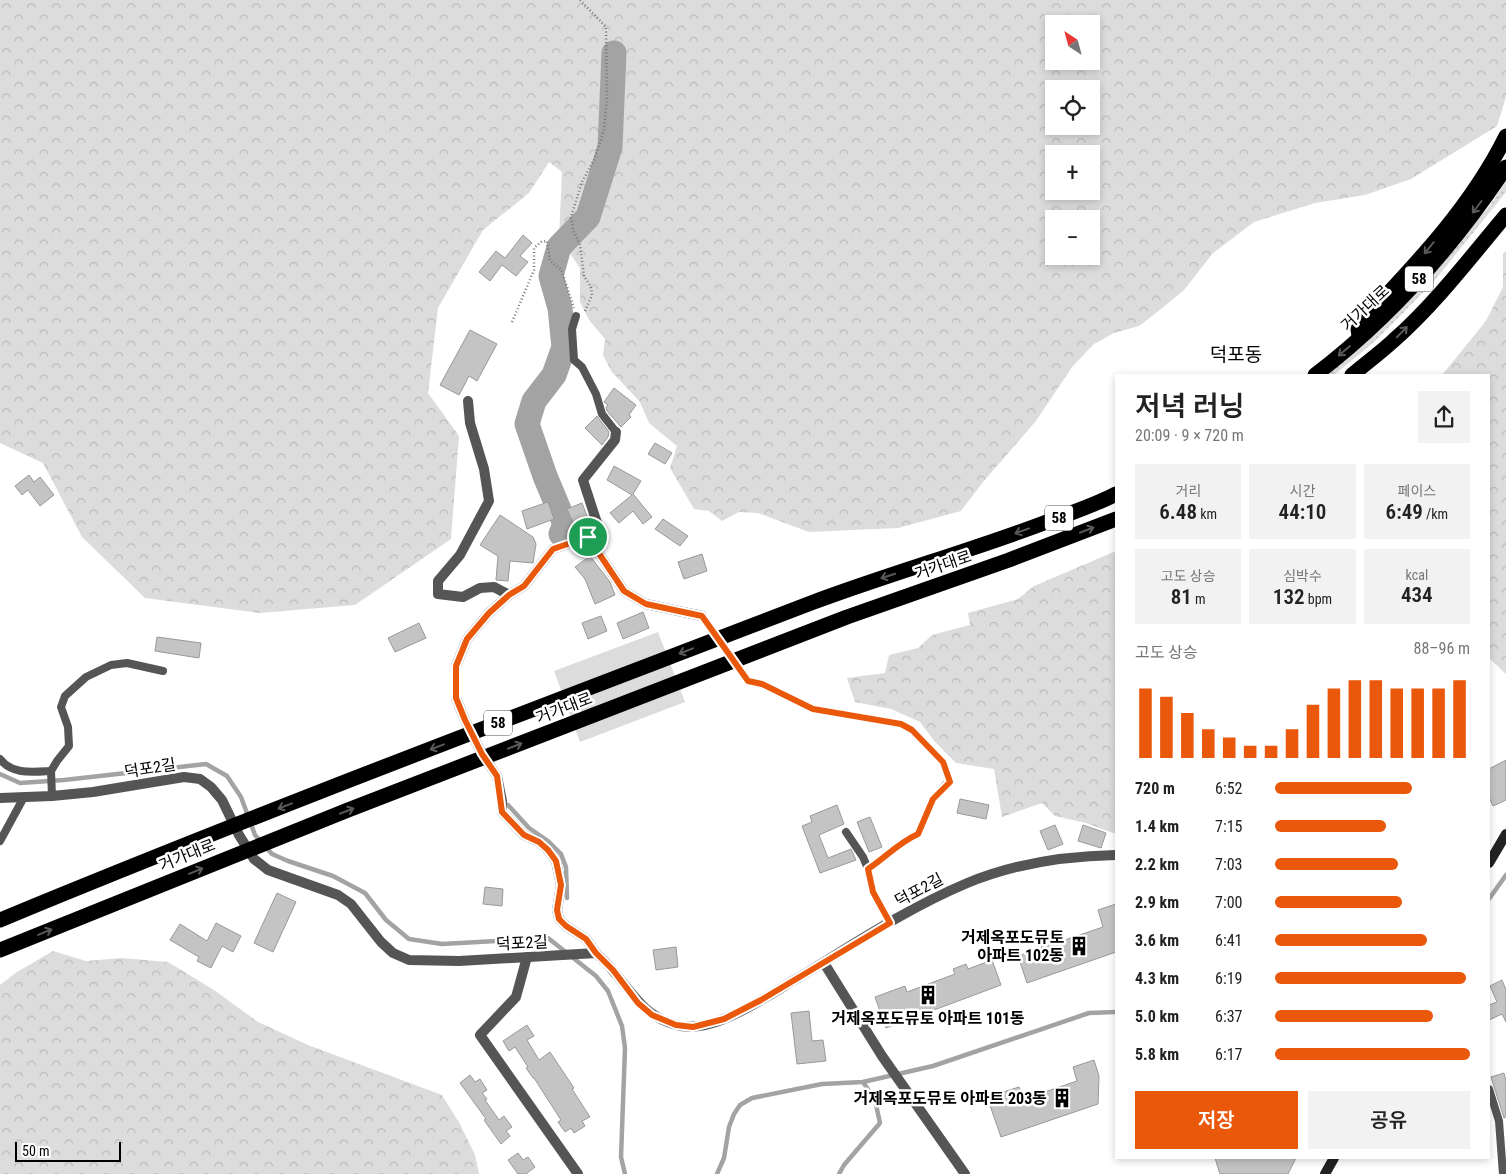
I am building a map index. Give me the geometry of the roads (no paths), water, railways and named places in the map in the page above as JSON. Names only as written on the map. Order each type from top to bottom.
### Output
[{"type":"highway","points":[[1360,338],[1358,329],[1365,318],[1452,219],[1475,188],[1506,136]]},
{"type":"highway","name":"거가대로","points":[[1316,374],[1360,338],[1407,293],[1442,252],[1506,167]]},
{"type":"highway","name":"58","points":[[1353,374],[1394,340],[1423,311],[1458,274],[1506,215]]},
{"type":"highway","name":"거가대로","points":[[0,920],[100,878],[828,596],[1001,539],[1115,494]]},
{"type":"highway","name":"거가대로","points":[[0,950],[348,810],[847,617],[1009,560],[1115,519]]},
{"type":"street","points":[[468,401],[470,423],[484,469],[489,501],[460,555],[438,581],[438,594],[463,597],[480,588],[494,587],[509,595]]},
{"type":"street","points":[[596,953],[586,939],[559,919],[557,910],[561,885],[556,861],[548,850],[539,842],[524,835],[502,812],[497,776],[482,754],[456,698],[456,666],[467,639],[489,613],[509,595],[524,586],[553,549],[588,537],[597,523],[584,480],[616,440],[616,432]]},
{"type":"street","points":[[588,537],[624,591],[646,604],[702,616]]},
{"type":"street","name":"덕포2길","points":[[0,798],[52,793],[93,792],[184,777],[200,779],[211,787],[222,800],[239,835],[254,859],[268,870],[338,895],[351,904],[381,942],[393,953],[409,960],[459,961],[596,953],[613,970],[638,1003],[652,1015],[676,1025],[693,1027],[724,1019],[761,1000],[890,923],[947,892],[997,872],[1036,862],[1115,855]]},
{"type":"street","points":[[1490,861],[1506,834]]},
{"type":"street","points":[[527,957],[516,997],[480,1035],[578,1174]]},
{"type":"street","points":[[824,963],[882,1056],[965,1174]]},
{"type":"street","points":[[1325,1174],[1333,1159]]},
{"type":"lane","points":[[576,316],[572,329],[574,360],[582,367],[596,394],[602,414],[616,432]]},
{"type":"lane","points":[[702,616],[748,681],[762,684],[813,709],[901,724],[912,730],[943,762],[950,782],[933,799],[918,834],[904,840],[868,869]]},
{"type":"lane","points":[[52,793],[51,773],[56,761],[69,746],[68,727],[61,707],[65,696],[86,676],[110,665],[127,663],[163,671]]},
{"type":"lane","points":[[0,759],[5,766],[20,772],[51,773]]},
{"type":"lane","points":[[0,841],[24,797]]},
{"type":"lane","points":[[846,832],[863,857],[868,869],[873,892],[890,923]]},
{"type":"lane","points":[[1490,1092],[1499,1121],[1503,1174]]},
{"type":"waterway","points":[[561,534],[565,524],[545,476],[527,424],[534,401],[554,375],[564,347],[560,308],[551,276],[559,247],[588,217],[610,147],[614,53]]},
{"type":"waterway","points":[[0,774],[20,783],[206,764],[227,776],[241,797],[255,835],[272,854],[333,876],[365,893],[386,920],[409,939],[442,944],[548,938],[596,976],[608,991],[622,1026],[625,1048],[621,1157],[625,1174]]},
{"type":"waterway","points":[[508,805],[529,828],[548,841],[561,854],[566,867],[567,898]]},
{"type":"waterway","points":[[1490,898],[1506,875]]},
{"type":"waterway","points":[[717,1174],[724,1158],[729,1127],[734,1114],[740,1105],[752,1098],[822,1084],[863,1082],[933,1066],[1089,1013],[1115,1012]]},
{"type":"waterway","points":[[839,1174],[844,1165],[880,1123],[875,1100],[863,1082]]},
{"type":"place","name":"거제옥포도뮤토 아파트 102동","points":[[1079,946]]},
{"type":"place","name":"거제옥포도뮤토 아파트 101동","points":[[928,995]]},
{"type":"place","name":"거제옥포도뮤토 아파트 203동","points":[[1062,1098]]},
{"type":"district","name":"덕포동","points":[[1236,354]]}]
